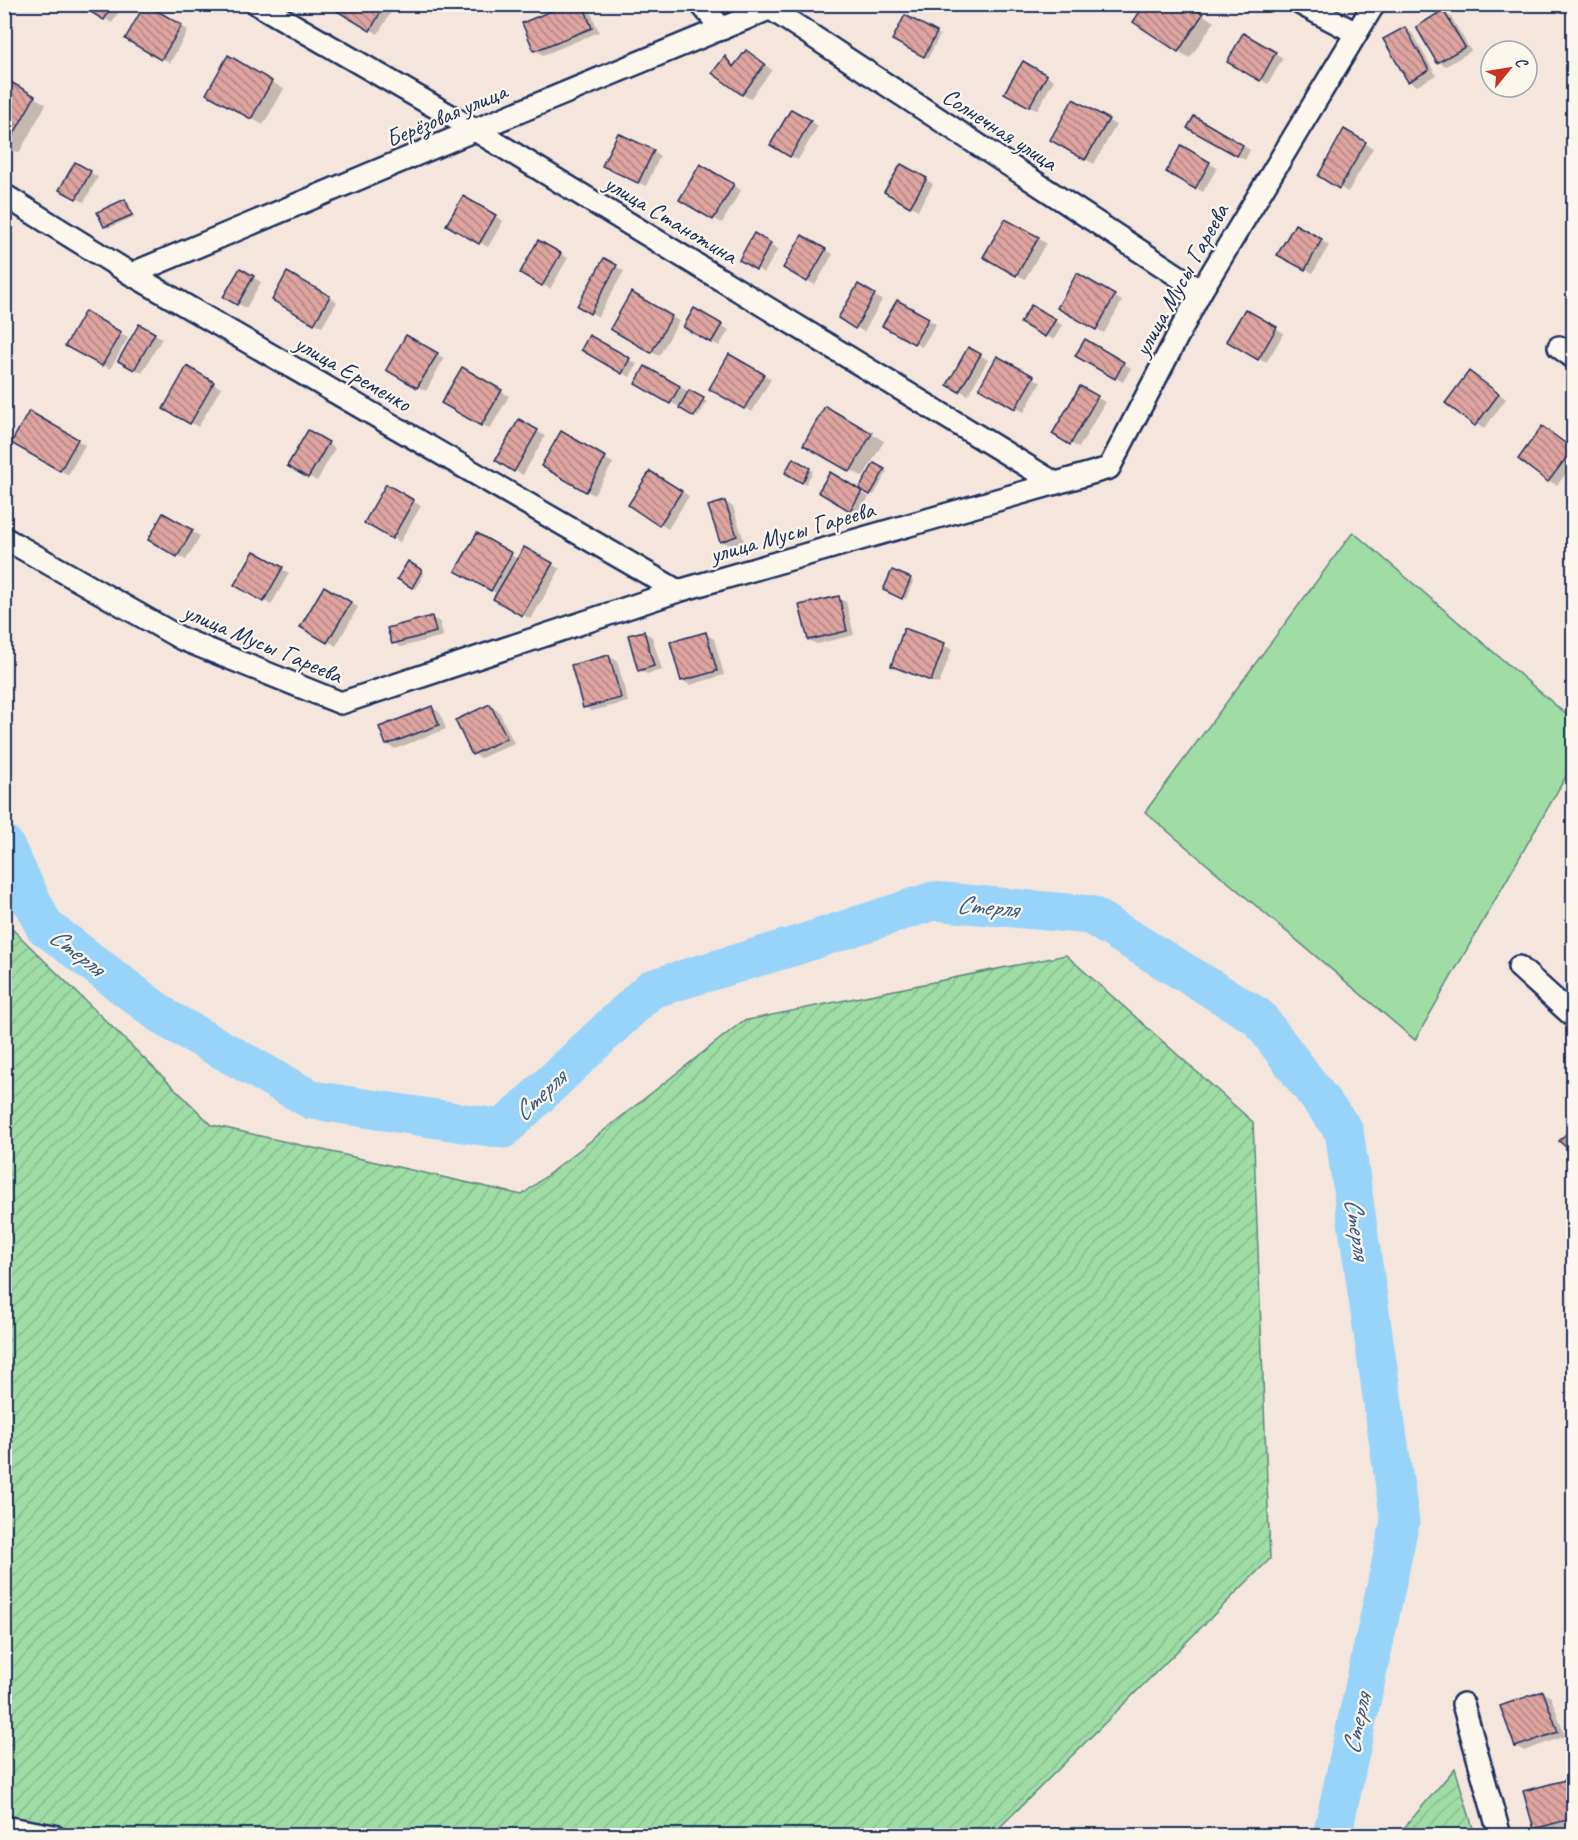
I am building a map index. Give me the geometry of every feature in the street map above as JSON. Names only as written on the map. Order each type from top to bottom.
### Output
[{"type":"street","name":"улица Станотина","points":[[257,4],[475,130],[1055,483]]},
{"type":"street","points":[[701,4],[722,29]]},
{"type":"street","points":[[1300,4],[1356,33]]},
{"type":"street","name":"улица Мусы Гареева","points":[[4,538],[182,639],[341,703],[678,591],[1109,468],[1201,291],[1374,4]]},
{"type":"street","name":"Берёзовая улица","points":[[131,274],[776,7]]},
{"type":"street","name":"Солнечная улица","points":[[776,7],[1201,291]]},
{"type":"street","name":"улица Еременко","points":[[4,195],[131,274],[678,591]]},
{"type":"street","points":[[1519,967],[1574,1017]]},
{"type":"street","points":[[1463,1704],[1500,1836]]},
{"type":"street","points":[[4,1827],[54,1836]]},
{"type":"green space","points":[[1353,532],[1573,720],[1573,764],[1415,1040],[1145,812]]},
{"type":"green space","points":[[4,921],[212,1125],[522,1195],[743,1021],[1066,955],[1253,1122],[1270,1559],[992,1835],[5,1835]]},
{"type":"green space","points":[[1455,1768],[1475,1835],[1398,1835]]},
{"type":"building","points":[[77,4],[113,4],[104,20]]},
{"type":"building","points":[[145,4],[182,25],[161,60],[125,39]]},
{"type":"building","points":[[341,4],[385,4],[370,31],[337,11]]},
{"type":"building","points":[[568,4],[583,4],[592,28],[534,51],[522,23]]},
{"type":"building","points":[[1145,4],[1164,4],[1168,7],[1169,4],[1188,4],[1203,14],[1178,52],[1133,22]]},
{"type":"building","points":[[1443,10],[1465,47],[1437,63],[1416,27]]},
{"type":"building","points":[[905,15],[937,32],[924,57],[892,40]]},
{"type":"building","points":[[1405,27],[1429,70],[1408,82],[1383,39]]},
{"type":"building","points":[[1243,33],[1276,52],[1260,81],[1227,62]]},
{"type":"building","points":[[746,50],[765,64],[742,95],[712,73],[725,56],[733,67]]},
{"type":"building","points":[[228,55],[272,81],[251,119],[206,94]]},
{"type":"building","points":[[1023,61],[1047,75],[1029,107],[1004,93]]},
{"type":"building","points":[[4,78],[35,96],[6,148],[4,147]]},
{"type":"building","points":[[1073,99],[1109,119],[1085,160],[1050,140]]},
{"type":"building","points":[[791,109],[811,120],[790,157],[770,145]]},
{"type":"building","points":[[1194,116],[1243,145],[1237,156],[1187,128]]},
{"type":"building","points":[[1344,129],[1366,142],[1339,189],[1318,176]]},
{"type":"building","points":[[618,133],[654,150],[638,183],[602,166]]},
{"type":"building","points":[[1181,145],[1210,162],[1195,189],[1166,172]]},
{"type":"building","points":[[75,162],[91,171],[76,199],[59,190]]},
{"type":"building","points":[[700,164],[734,184],[713,220],[679,200]]},
{"type":"building","points":[[901,164],[927,178],[910,207],[884,192]]},
{"type":"building","points":[[463,196],[496,215],[479,244],[446,225]]},
{"type":"building","points":[[125,199],[132,215],[104,227],[97,212]]},
{"type":"building","points":[[1005,219],[1039,237],[1016,276],[983,257]]},
{"type":"building","points":[[1295,224],[1322,239],[1305,270],[1277,255]]},
{"type":"building","points":[[754,233],[771,243],[756,270],[739,260]]},
{"type":"building","points":[[802,235],[826,249],[807,282],[783,268]]},
{"type":"building","points":[[538,240],[561,253],[542,286],[520,273]]},
{"type":"building","points":[[604,258],[617,265],[590,314],[577,306]]},
{"type":"building","points":[[240,268],[254,276],[237,305],[223,297]]},
{"type":"building","points":[[287,272],[330,296],[314,324],[272,300]]},
{"type":"building","points":[[1077,273],[1115,295],[1096,330],[1057,308]]},
{"type":"building","points":[[858,284],[875,294],[855,329],[838,318]]},
{"type":"building","points":[[631,292],[672,316],[651,353],[610,329]]},
{"type":"building","points":[[897,300],[929,318],[914,344],[882,326]]},
{"type":"building","points":[[1031,305],[1056,319],[1045,337],[1020,323]]},
{"type":"building","points":[[694,308],[722,324],[711,343],[683,327]]},
{"type":"building","points":[[1245,309],[1277,327],[1258,360],[1226,341]]},
{"type":"building","points":[[85,311],[121,332],[102,366],[65,346]]},
{"type":"building","points":[[139,324],[155,333],[134,370],[118,361]]},
{"type":"building","points":[[406,335],[438,353],[417,388],[386,370]]},
{"type":"building","points":[[589,335],[630,358],[622,374],[581,350]]},
{"type":"building","points":[[1085,339],[1124,362],[1115,379],[1075,356]]},
{"type":"building","points":[[968,347],[981,354],[959,392],[947,385]]},
{"type":"building","points":[[729,354],[764,374],[744,409],[709,389]]},
{"type":"building","points":[[997,356],[1034,376],[1015,409],[979,388]]},
{"type":"building","points":[[187,366],[214,382],[190,424],[163,409]]},
{"type":"building","points":[[645,366],[680,386],[670,404],[635,384]]},
{"type":"building","points":[[462,367],[502,390],[481,426],[441,403]]},
{"type":"building","points":[[1469,371],[1499,394],[1475,426],[1445,403]]},
{"type":"building","points":[[1080,386],[1098,396],[1070,445],[1052,434]]},
{"type":"building","points":[[689,390],[704,398],[694,417],[679,408]]},
{"type":"building","points":[[825,406],[872,433],[850,472],[803,445]]},
{"type":"building","points":[[29,411],[78,439],[60,471],[11,443]]},
{"type":"building","points":[[519,419],[538,430],[514,472],[495,460]]},
{"type":"building","points":[[1542,426],[1573,449],[1548,482],[1518,459]]},
{"type":"building","points":[[308,430],[329,442],[308,478],[287,466]]},
{"type":"building","points":[[561,431],[606,457],[586,492],[541,466]]},
{"type":"building","points":[[793,458],[810,468],[802,483],[785,473]]},
{"type":"building","points":[[874,463],[885,469],[870,495],[859,489]]},
{"type":"building","points":[[650,471],[682,491],[659,526],[628,505]]},
{"type":"building","points":[[830,472],[862,491],[850,511],[818,492]]},
{"type":"building","points":[[386,484],[414,500],[392,539],[364,523]]},
{"type":"building","points":[[725,501],[737,536],[720,542],[708,506]]},
{"type":"building","points":[[163,513],[193,530],[177,557],[148,540]]},
{"type":"building","points":[[477,533],[512,553],[491,591],[455,571]]},
{"type":"building","points":[[524,547],[553,563],[522,616],[493,599]]},
{"type":"building","points":[[254,551],[283,567],[263,602],[234,585]]},
{"type":"building","points":[[408,561],[422,570],[412,588],[397,579]]},
{"type":"building","points":[[892,570],[911,578],[902,599],[883,590]]},
{"type":"building","points":[[324,586],[351,602],[327,643],[300,627]]},
{"type":"building","points":[[839,596],[847,631],[808,640],[799,605]]},
{"type":"building","points":[[432,616],[436,632],[392,644],[387,628]]},
{"type":"building","points":[[904,628],[945,643],[931,681],[891,666]]},
{"type":"building","points":[[644,631],[654,666],[638,671],[628,635]]},
{"type":"building","points":[[706,632],[717,671],[681,681],[670,642]]},
{"type":"building","points":[[609,655],[621,698],[583,708],[571,665]]},
{"type":"building","points":[[490,704],[507,738],[472,755],[455,720]]},
{"type":"building","points":[[432,706],[439,725],[386,745],[379,727]]},
{"type":"building","points":[[1574,1126],[1574,1154],[1559,1141]]},
{"type":"building","points":[[1543,1691],[1558,1732],[1515,1747],[1500,1706]]},
{"type":"building","points":[[1566,1780],[1574,1808],[1574,1818],[1534,1829],[1523,1791]]},
{"type":"waterway","name":"Стерля","points":[[4,844],[44,926],[167,1019],[312,1100],[503,1129],[651,989],[795,946],[933,901],[1090,915],[1258,1017],[1344,1131],[1400,1522],[1332,1836]]}]
